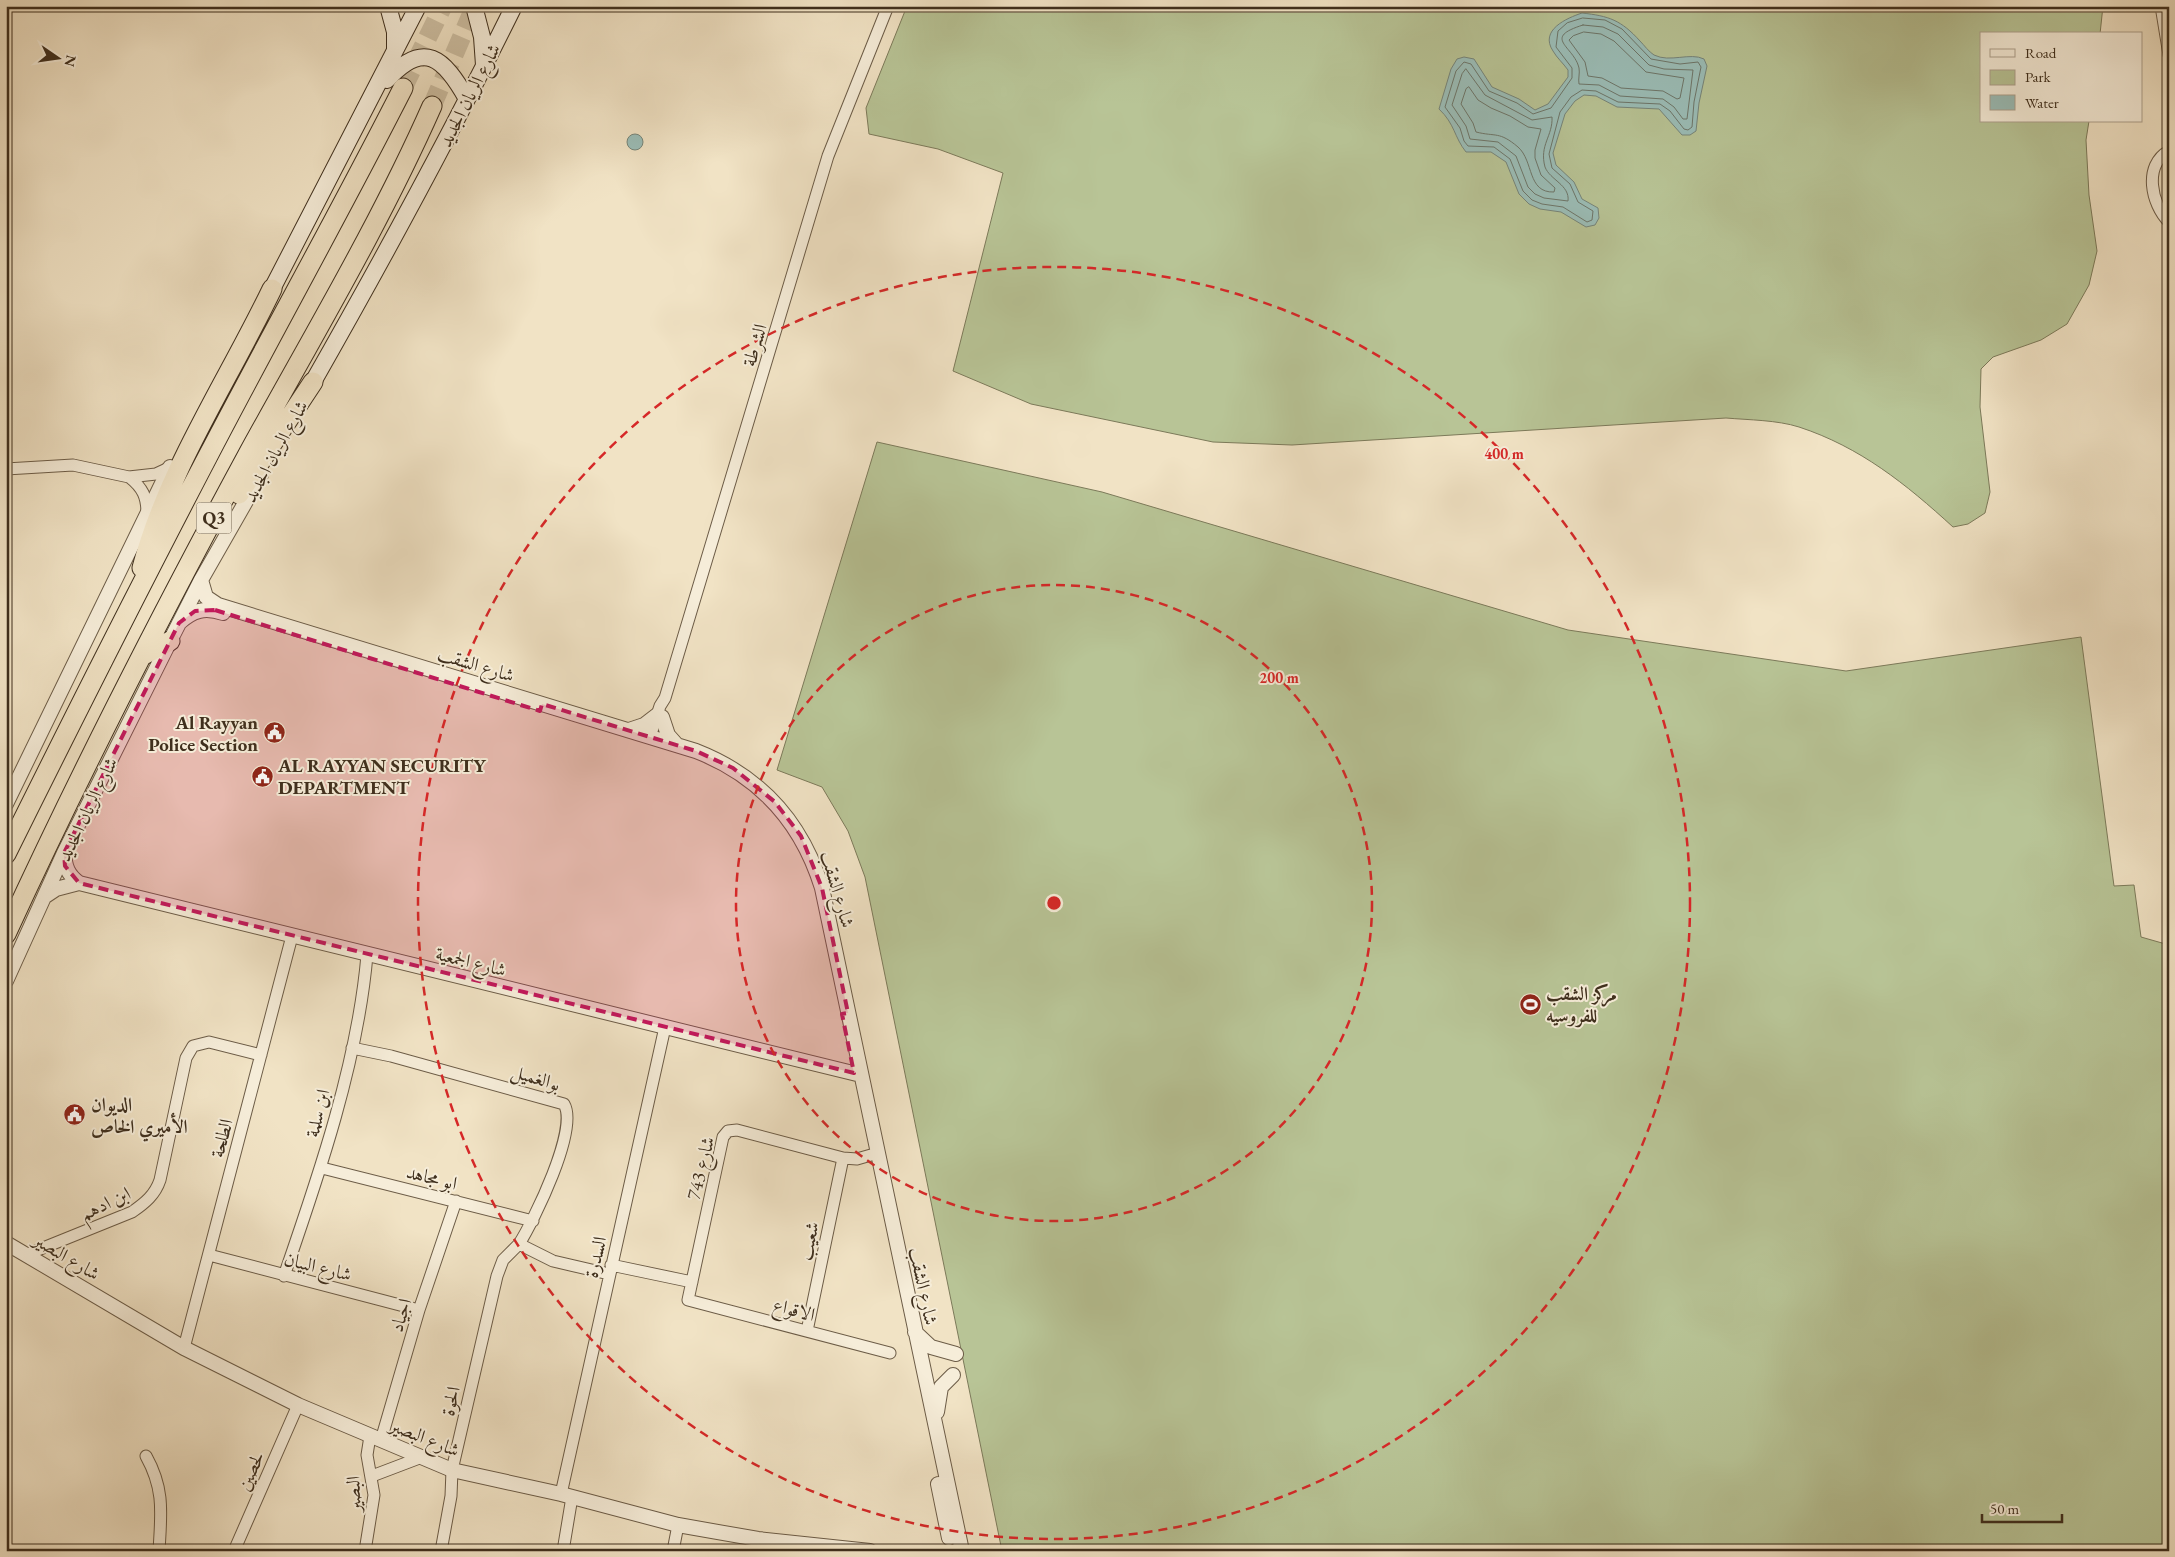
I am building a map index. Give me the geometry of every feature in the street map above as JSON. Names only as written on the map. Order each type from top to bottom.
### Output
[{"type":"highway","name":"Q3","points":[[6,854],[132,604],[403,88]]},
{"type":"highway","name":"شارع الريان الجديد","points":[[6,934],[71,797],[142,656],[239,470],[403,172],[432,106]]},
{"type":"highway","points":[[132,604],[152,528],[205,417],[245,346],[272,289]]},
{"type":"highway","points":[[168,607],[213,541],[237,496],[313,382]]},
{"type":"highway","points":[[142,656],[170,641]]},
{"type":"main road","points":[[388,6],[395,32],[395,51]]},
{"type":"main road","points":[[272,289],[418,6]]},
{"type":"main road","points":[[474,6],[482,37],[484,67]]},
{"type":"main road","name":"شارع الريان الجديد","points":[[313,382],[368,286],[484,67],[514,6]]},
{"type":"main road","points":[[372,96],[399,66],[410,58],[420,56],[434,60],[448,70],[467,99]]},
{"type":"street","name":"الشرطة","points":[[653,738],[828,156],[888,6]]},
{"type":"street","points":[[2162,6],[2169,55]]},
{"type":"street","points":[[2167,150],[2154,170],[2152,187],[2161,214],[2169,222]]},
{"type":"street","points":[[6,804],[231,348],[272,289]]},
{"type":"street","name":"شارع الريان الجديد","points":[[6,981],[64,853],[201,580],[313,382]]},
{"type":"street","points":[[6,469],[73,464],[129,477],[156,474],[171,467]]},
{"type":"street","points":[[129,477],[143,490],[147,499],[147,515]]},
{"type":"street","name":"شارع الشقب","points":[[201,580],[206,597],[218,606],[541,707],[706,762],[741,781],[770,806],[795,839],[812,877],[845,1014]]},
{"type":"street","name":"شارع الشقب","points":[[179,623],[195,611],[216,610],[343,646]]},
{"type":"street","name":"شارع الشقب","points":[[541,707],[676,744],[715,759],[750,780],[775,802],[800,836],[813,861],[822,888],[857,1074],[962,1551]]},
{"type":"street","points":[[629,730],[644,726],[660,716],[665,729],[676,744]]},
{"type":"street","points":[[64,853],[65,866],[71,877],[79,883]]},
{"type":"street","name":"شارع الجمعية","points":[[44,897],[56,889],[79,883],[857,1074]]},
{"type":"street","name":"الطلحة","points":[[184,1348],[292,936]]},
{"type":"street","name":"ابن سلمة","points":[[284,1276],[322,1168],[352,1048],[365,978],[367,955]]},
{"type":"street","name":"السدرة","points":[[563,1551],[567,1496],[610,1270],[665,1027]]},
{"type":"street","name":"ابن ادهم","points":[[28,1254],[132,1212],[147,1202],[157,1189],[160,1180],[186,1058],[193,1046],[209,1042],[261,1055]]},
{"type":"street","name":"بوالغميل","points":[[352,1048],[391,1056],[564,1104],[566,1108],[564,1136],[556,1167],[533,1221],[519,1244]]},
{"type":"street","name":"شارع الشقب","points":[[857,1074],[871,1155],[952,1551]]},
{"type":"street","name":"شارع 743","points":[[688,1300],[723,1137],[728,1131],[737,1130],[843,1158],[857,1159],[871,1155]]},
{"type":"street","name":"شعيب","points":[[807,1331],[843,1158]]},
{"type":"street","name":"ابو مجاهد","points":[[322,1168],[533,1221]]},
{"type":"street","name":"اجياد","points":[[376,1438],[456,1201]]},
{"type":"street","name":"شارع البصير","points":[[6,1243],[28,1254],[184,1348],[298,1405],[452,1470],[567,1496],[678,1526],[758,1539],[870,1551]]},
{"type":"street","points":[[519,1244],[553,1262],[692,1282]]},
{"type":"street","name":"الحوة","points":[[441,1551],[451,1496],[452,1470],[503,1260],[519,1244]]},
{"type":"street","name":"شارع البيان","points":[[209,1255],[419,1310]]},
{"type":"street","name":"الاقواع","points":[[688,1300],[890,1353]]},
{"type":"street","points":[[915,1332],[931,1347],[956,1354]]},
{"type":"street","points":[[947,1480],[946,1458],[937,1402],[941,1387],[953,1375]]},
{"type":"street","name":"لحصين","points":[[234,1551],[298,1405]]},
{"type":"street","name":"البصير","points":[[365,1551],[372,1517],[374,1495],[367,1455],[376,1438]]},
{"type":"street","points":[[146,1456],[156,1474],[161,1493],[159,1551]]},
{"type":"street","points":[[372,1476],[422,1457]]},
{"type":"street","points":[[673,1551],[678,1526]]},
{"type":"highlighted area","points":[[215,610],[540,711],[542,704],[696,751],[733,768],[775,802],[801,836],[822,888],[848,1013],[842,1014],[854,1073],[79,883],[65,866],[64,853],[179,623],[195,611]]},
{"type":"green space","points":[[907,6],[2103,6],[2100,32],[1980,32],[1980,122],[2089,122],[2086,140],[2089,195],[2097,251],[2089,285],[2067,324],[2041,340],[1993,357],[1981,369],[1980,407],[1990,492],[1985,513],[1968,524],[1953,527],[1918,496],[1862,456],[1821,435],[1799,427],[1772,422],[1726,418],[1292,445],[1213,442],[1031,404],[953,371],[1003,173],[938,149],[869,134],[866,108]]},
{"type":"green space","name":"مركز الشقب للفروسيه","points":[[877,442],[1102,492],[1568,630],[1846,671],[2081,637],[2114,886],[2134,885],[2141,937],[2169,945],[2169,1551],[1002,1551],[865,877],[848,831],[822,787],[777,770]]},
{"type":"water","points":[[1582,13],[1614,20],[1627,28],[1654,55],[1667,58],[1698,57],[1704,59],[1707,66],[1699,103],[1696,131],[1690,135],[1682,135],[1659,109],[1617,107],[1596,96],[1584,95],[1575,101],[1565,114],[1553,153],[1556,165],[1574,182],[1582,199],[1598,208],[1599,218],[1595,225],[1586,227],[1561,212],[1540,209],[1529,204],[1519,194],[1506,162],[1491,152],[1466,152],[1448,120],[1439,109],[1451,69],[1457,59],[1464,57],[1474,59],[1492,87],[1519,99],[1535,110],[1548,104],[1568,77],[1568,70],[1556,56],[1550,44],[1552,31],[1569,18]]},
{"type":"water","points":[[632,134],[638,134],[643,139],[641,148],[632,150],[627,145],[627,139]]},
{"type":"tunnel","points":[[403,88],[443,6]]},
{"type":"tunnel","points":[[432,106],[475,6]]},
{"type":"place","name":"Al Rayyan Police Section","points":[[274,733]]},
{"type":"place","name":"AL RAYYAN SECURITY DEPARTMENT","points":[[262,776]]},
{"type":"place","name":"مركز الشقب للفروسيه","points":[[1530,1004]]},
{"type":"place","name":"الديوان الأميري الخاص","points":[[75,1115]]}]
